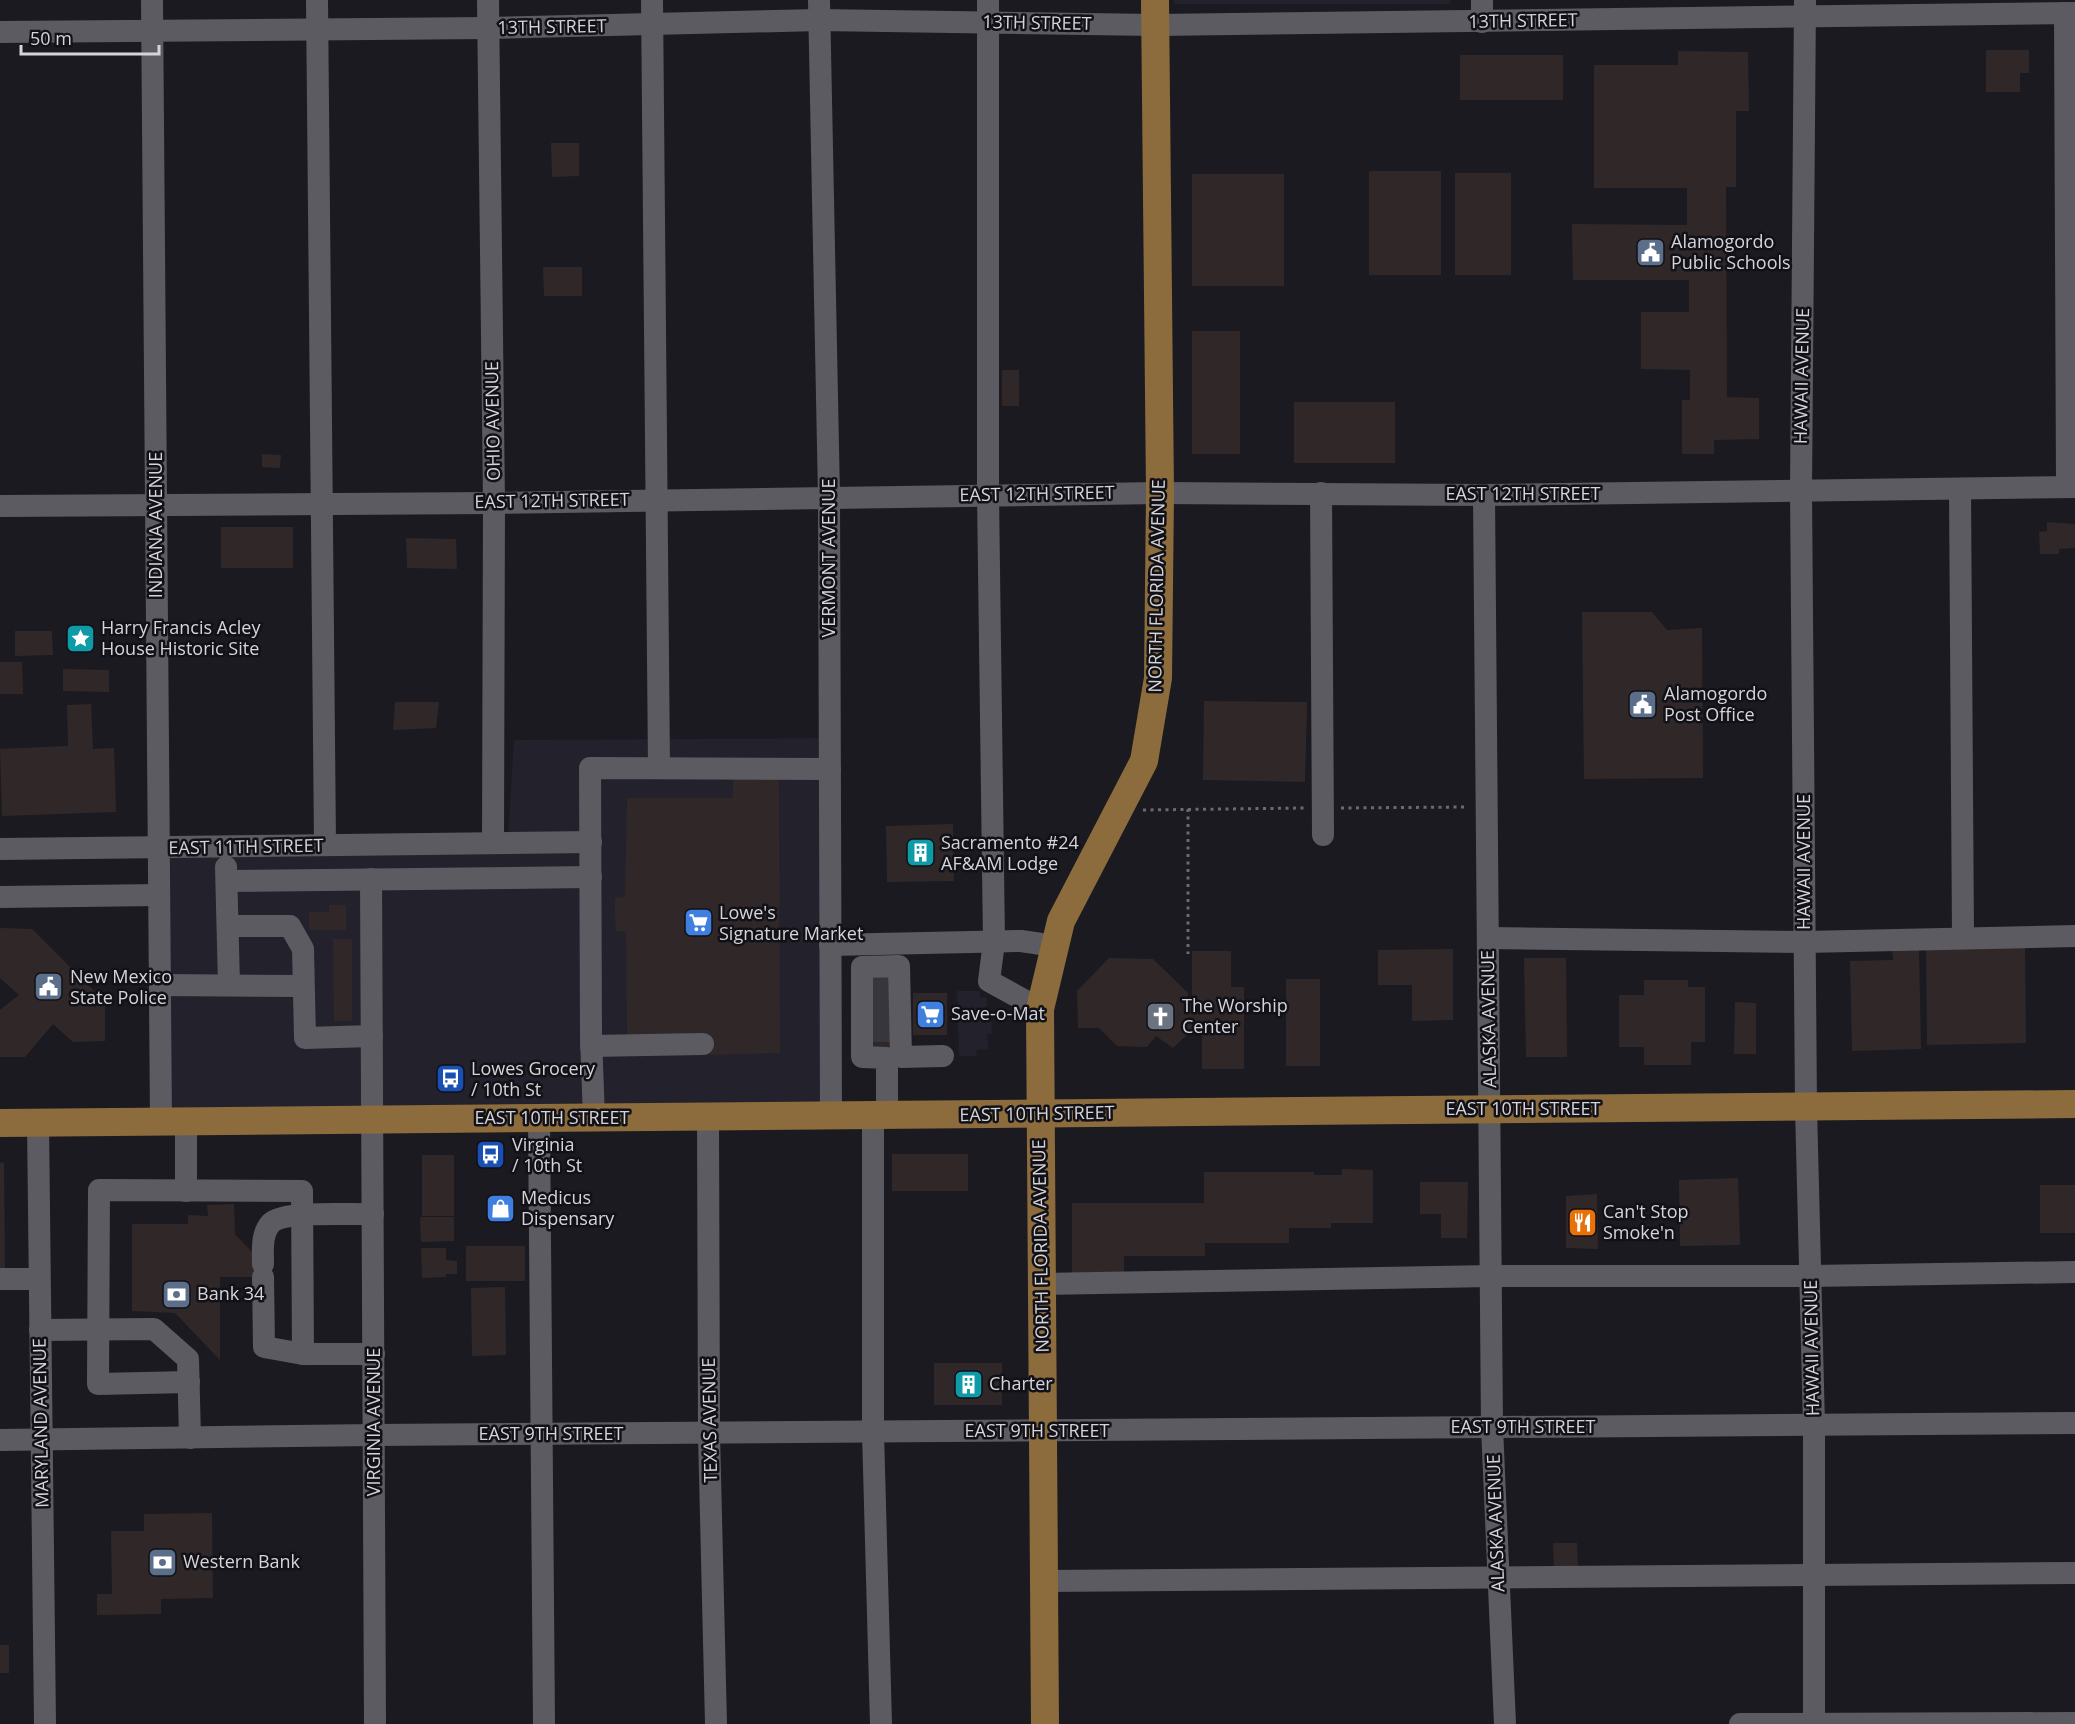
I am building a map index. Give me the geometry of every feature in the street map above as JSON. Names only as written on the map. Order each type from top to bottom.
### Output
[{"type":"main road","name":"NORTH FLORIDA AVENUE","points":[[1045,1724],[1040,1009],[1061,921],[1144,761],[1158,678],[1160,492],[1155,12]]},
{"type":"main road","name":"EAST 10TH STREET","points":[[0,1123],[2075,1104]]},
{"type":"street","name":"INDIANA AVENUE","points":[[152,0],[160,985],[173,1122],[186,1191]]},
{"type":"street","points":[[317,0],[325,845]]},
{"type":"street","name":"OHIO AVENUE","points":[[488,0],[494,503],[493,842]]},
{"type":"street","points":[[652,0],[659,768]]},
{"type":"street","points":[[988,0],[988,494],[994,942],[989,981],[1040,1009]]},
{"type":"street","name":"HAWAII AVENUE","points":[[1805,7],[1801,490],[1806,1107],[1814,1425],[1814,1724]]},
{"type":"street","name":"13TH STREET","points":[[0,32],[488,28],[652,24],[819,10],[989,22],[1155,12],[2036,7],[2070,13]]},
{"type":"street","name":"VERMONT AVENUE","points":[[819,10],[829,496],[831,1116]]},
{"type":"street","points":[[2070,13],[2071,487]]},
{"type":"street","name":"EAST 12TH STREET","points":[[0,506],[494,503],[1160,492],[1485,495],[2071,487]]},
{"type":"street","points":[[1960,489],[1963,938]]},
{"type":"street","points":[[1321,494],[1323,835]]},
{"type":"street","name":"ALASKA AVENUE","points":[[1485,495],[1492,1427],[1505,1724]]},
{"type":"street","points":[[594,1118],[591,1046],[590,768],[830,769]]},
{"type":"street","name":"EAST 11TH STREET","points":[[0,849],[591,842]]},
{"type":"street","points":[[226,847],[229,986]]},
{"type":"street","points":[[226,881],[591,877]]},
{"type":"street","name":"VIRGINIA AVENUE","points":[[371,879],[375,1724]]},
{"type":"street","points":[[0,897],[159,895]]},
{"type":"street","points":[[228,926],[290,926],[303,949],[305,1038],[372,1036]]},
{"type":"street","points":[[1489,938],[1805,942],[2075,936]]},
{"type":"street","points":[[831,1044],[880,1001],[994,942],[1021,941],[1055,946]]},
{"type":"street","points":[[830,945],[861,944]]},
{"type":"street","points":[[861,944],[880,1001],[894,1057],[880,1115],[873,1432],[881,1724]]},
{"type":"street","points":[[861,944],[880,1001],[862,1057],[943,1056]]},
{"type":"street","points":[[831,974],[880,1001]]},
{"type":"street","points":[[160,985],[303,986]]},
{"type":"street","points":[[591,1046],[703,1044]]},
{"type":"street","name":"TEXAS AVENUE","points":[[708,1117],[709,1434],[716,1724]]},
{"type":"street","points":[[539,1118],[544,1724]]},
{"type":"street","name":"MARYLAND AVENUE","points":[[38,1123],[45,1724]]},
{"type":"street","points":[[189,1382],[98,1384],[99,1190],[302,1191],[303,1354]]},
{"type":"street","points":[[373,1214],[286,1217],[272,1222],[265,1234],[263,1270],[264,1347],[303,1354],[374,1354]]},
{"type":"street","points":[[1041,1284],[1491,1276],[1810,1276],[2075,1272]]},
{"type":"street","points":[[0,1279],[39,1279]]},
{"type":"street","points":[[40,1330],[154,1329],[188,1359],[190,1438]]},
{"type":"street","name":"EAST 9TH STREET","points":[[0,1440],[374,1435],[2075,1423]]},
{"type":"street","points":[[1044,1581],[2075,1573]]},
{"type":"street","points":[[1740,1724],[2075,1723]]},
{"type":"path","points":[[1188,809],[1188,954]]},
{"type":"shaded area","points":[[1174,0],[1450,0],[1450,4],[1174,4]]},
{"type":"shaded area","points":[[826,738],[825,1110],[165,1114],[163,854],[507,853],[514,740]]},
{"type":"shaded area","points":[[957,991],[980,991],[980,997],[987,998],[986,1011],[991,1012],[992,1034],[987,1034],[989,1049],[976,1050],[977,1056],[959,1056]]},
{"type":"building","points":[[1986,50],[2029,50],[2029,73],[2020,73],[2020,92],[1986,92]]},
{"type":"building","name":"Alamogordo Public Schools","points":[[1678,51],[1748,52],[1749,111],[1736,111],[1736,187],[1726,187],[1727,397],[1759,398],[1759,439],[1714,440],[1714,454],[1682,454],[1682,400],[1690,400],[1690,370],[1641,369],[1641,312],[1689,312],[1689,280],[1573,280],[1572,224],[1687,225],[1687,188],[1594,188],[1594,65],[1678,65]]},
{"type":"building","points":[[1460,55],[1563,55],[1563,100],[1460,100]]},
{"type":"building","points":[[551,143],[579,143],[579,176],[552,177]]},
{"type":"building","points":[[1369,171],[1441,171],[1441,275],[1369,275]]},
{"type":"building","points":[[1455,173],[1511,173],[1511,275],[1455,275]]},
{"type":"building","points":[[1192,174],[1284,174],[1284,286],[1192,286]]},
{"type":"building","points":[[543,267],[582,267],[582,296],[544,296]]},
{"type":"building","points":[[1192,331],[1240,331],[1240,454],[1192,454]]},
{"type":"building","points":[[1002,370],[1019,370],[1019,406],[1002,406]]},
{"type":"building","points":[[1294,402],[1395,402],[1395,463],[1294,463]]},
{"type":"building","points":[[262,454],[281,455],[280,468],[262,467]]},
{"type":"building","points":[[2047,522],[2075,524],[2075,548],[2059,549],[2059,554],[2040,554],[2039,532],[2047,531]]},
{"type":"building","points":[[221,527],[293,527],[293,568],[221,568]]},
{"type":"building","points":[[406,538],[456,539],[457,569],[407,568]]},
{"type":"building","name":"Alamogordo Post Office","points":[[1582,612],[1652,612],[1667,630],[1702,628],[1703,778],[1584,779]]},
{"type":"building","points":[[15,631],[52,631],[53,655],[15,656]]},
{"type":"building","points":[[0,662],[22,662],[23,694],[0,694]]},
{"type":"building","points":[[63,669],[109,670],[109,692],[63,691]]},
{"type":"building","points":[[1204,701],[1307,702],[1305,782],[1203,780]]},
{"type":"building","points":[[395,702],[439,702],[436,728],[393,730]]},
{"type":"building","points":[[91,704],[93,749],[114,748],[116,812],[2,816],[0,749],[68,746],[67,705]]},
{"type":"building","name":"Lowe's Signature Market","points":[[733,779],[779,779],[780,1053],[710,1055],[709,1034],[627,1035],[626,932],[616,931],[615,898],[625,897],[627,798],[733,798]]},
{"type":"building","name":"Sacramento #24 AF&AM Lodge","points":[[953,824],[954,881],[887,882],[886,826]]},
{"type":"building","points":[[329,905],[346,905],[346,930],[309,930],[309,912],[329,912]]},
{"type":"building","name":"New Mexico State Police","points":[[0,928],[32,929],[105,1002],[105,1041],[73,1042],[53,1024],[25,1057],[0,1057],[0,1010],[19,995],[0,978]]},
{"type":"building","points":[[333,939],[352,939],[352,1021],[334,1021]]},
{"type":"building","points":[[2025,945],[2026,1043],[1927,1045],[1926,947]]},
{"type":"building","points":[[1892,948],[1919,948],[1921,1049],[1852,1051],[1850,961],[1893,960]]},
{"type":"building","points":[[1453,949],[1453,1020],[1412,1021],[1412,985],[1378,985],[1378,950]]},
{"type":"building","name":"The Worship Center","points":[[1192,951],[1231,951],[1231,987],[1244,987],[1244,1069],[1202,1069],[1202,1033],[1189,1033],[1173,1048],[1156,1036],[1147,1047],[1117,1046],[1099,1028],[1078,1028],[1077,991],[1109,958],[1153,959],[1188,993],[1188,1003],[1192,1003]]},
{"type":"building","points":[[1524,958],[1566,958],[1567,1057],[1526,1057]]},
{"type":"building","points":[[892,971],[893,1052],[872,1053],[871,972]]},
{"type":"building","points":[[1286,979],[1320,979],[1320,1066],[1286,1066]]},
{"type":"building","points":[[1644,980],[1688,980],[1688,987],[1705,987],[1705,1042],[1691,1042],[1691,1065],[1644,1065],[1644,1047],[1619,1047],[1619,995],[1644,995]]},
{"type":"building","name":"Save-o-Mat","points":[[913,993],[947,993],[947,1035],[913,1035]]},
{"type":"building","points":[[1735,1002],[1756,1003],[1756,1054],[1734,1054]]},
{"type":"building","points":[[892,1154],[968,1154],[968,1191],[892,1191]]},
{"type":"building","points":[[422,1155],[454,1155],[454,1216],[422,1216]]},
{"type":"building","points":[[4,1162],[5,1273],[0,1273],[0,1163]]},
{"type":"building","points":[[1342,1169],[1373,1170],[1373,1223],[1331,1223],[1331,1228],[1289,1228],[1289,1243],[1205,1243],[1205,1256],[1124,1256],[1124,1273],[1072,1273],[1072,1203],[1204,1203],[1204,1172],[1314,1172],[1314,1175],[1342,1175]]},
{"type":"building","points":[[1738,1178],[1740,1245],[1680,1246],[1679,1180]]},
{"type":"building","points":[[1420,1182],[1468,1182],[1467,1238],[1441,1238],[1441,1214],[1420,1214]]},
{"type":"building","points":[[2040,1185],[2075,1185],[2075,1233],[2040,1233]]},
{"type":"building","name":"Can't Stop Smoke'n","points":[[1597,1194],[1598,1249],[1566,1248],[1566,1196]]},
{"type":"building","name":"Bank 34","points":[[234,1204],[235,1234],[275,1277],[220,1277],[220,1360],[175,1313],[132,1311],[132,1224],[188,1224],[188,1215],[208,1216],[207,1205]]},
{"type":"building","points":[[420,1217],[454,1217],[454,1241],[421,1242]]},
{"type":"building","points":[[466,1246],[525,1246],[525,1281],[466,1281]]},
{"type":"building","points":[[421,1248],[446,1248],[446,1260],[457,1261],[457,1274],[422,1278]]},
{"type":"building","points":[[505,1287],[506,1355],[472,1356],[471,1288]]},
{"type":"building","name":"Charter","points":[[934,1363],[1002,1363],[1002,1405],[934,1405]]},
{"type":"building","name":"Western Bank","points":[[212,1513],[213,1598],[161,1599],[161,1614],[97,1615],[97,1594],[112,1594],[111,1531],[144,1531],[144,1514]]},
{"type":"building","points":[[1553,1543],[1577,1543],[1578,1568],[1554,1568]]},
{"type":"building","points":[[0,1645],[9,1645],[9,1673],[0,1673]]},
{"type":"tunnel","points":[[871,988],[892,988]]},
{"type":"tunnel","points":[[872,1010],[893,1010]]},
{"type":"tunnel","points":[[872,1031],[893,1031]]},
{"type":"place","name":"Alamogordo Public Schools","points":[[1650,252]]},
{"type":"place","name":"Harry Francis Acley House Historic Site","points":[[80,638]]},
{"type":"place","name":"Alamogordo Post Office","points":[[1643,704]]},
{"type":"place","name":"Sacramento #24 AF&AM Lodge","points":[[920,853]]},
{"type":"place","name":"Lowe's Signature Market","points":[[698,923]]},
{"type":"place","name":"New Mexico State Police","points":[[49,987]]},
{"type":"place","name":"Save-o-Mat","points":[[930,1014]]},
{"type":"place","name":"The Worship Center","points":[[1161,1016]]},
{"type":"place","name":"Lowes Grocery / 10th St","points":[[450,1079]]},
{"type":"place","name":"Virginia / 10th St","points":[[491,1155]]},
{"type":"place","name":"Medicus Dispensary","points":[[500,1208]]},
{"type":"place","name":"Can't Stop Smoke'n","points":[[1582,1222]]},
{"type":"place","name":"Bank 34","points":[[176,1294]]},
{"type":"place","name":"Charter","points":[[968,1384]]},
{"type":"place","name":"Western Bank","points":[[162,1562]]}]
